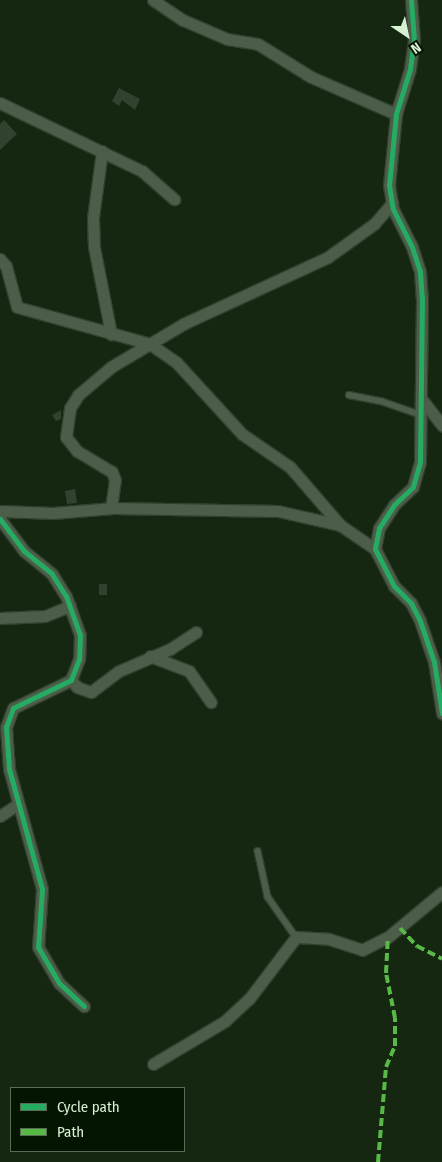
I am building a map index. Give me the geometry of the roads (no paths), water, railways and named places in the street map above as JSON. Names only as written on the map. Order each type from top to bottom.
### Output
[{"type":"street","points":[[153,0],[183,20],[227,39],[258,44],[311,77],[396,114]]},
{"type":"street","points":[[375,549],[379,528],[386,515],[413,487],[420,462],[423,416],[420,272],[412,247],[392,203],[389,185],[396,114],[410,69],[414,40],[411,0]]},
{"type":"street","points":[[0,102],[142,170],[174,199]]},
{"type":"street","points":[[102,151],[93,218],[94,247],[111,334]]},
{"type":"street","points":[[111,508],[114,480],[112,472],[69,445],[66,424],[78,394],[90,382],[150,344],[236,298],[328,257],[374,224],[392,203]]},
{"type":"street","points":[[0,259],[6,266],[18,307],[150,344],[176,362],[242,434],[290,467],[340,525],[375,549],[394,586],[411,603],[420,621],[434,662],[442,713]]},
{"type":"street","points":[[422,400],[442,425]]},
{"type":"street","points":[[0,512],[53,513],[111,508],[254,509],[302,515],[340,525]]},
{"type":"street","points":[[0,518],[24,551],[52,574],[70,606],[80,635],[79,659],[71,680],[25,700],[8,714],[9,769],[42,889],[38,947],[59,983],[84,1006]]},
{"type":"street","points":[[0,618],[45,616],[70,606]]},
{"type":"street","points":[[71,680],[77,686],[91,692],[109,678],[150,656],[170,650],[196,632]]},
{"type":"street","points":[[150,656],[189,671],[211,702]]},
{"type":"street","points":[[0,816],[4,810],[18,804]]},
{"type":"street","points":[[153,1064],[200,1039],[226,1020],[249,999],[296,937],[329,939],[362,950],[388,937],[442,892]]},
{"type":"lane","points":[[349,395],[381,401],[423,416]]},
{"type":"lane","points":[[258,851],[268,897],[296,937]]}]
